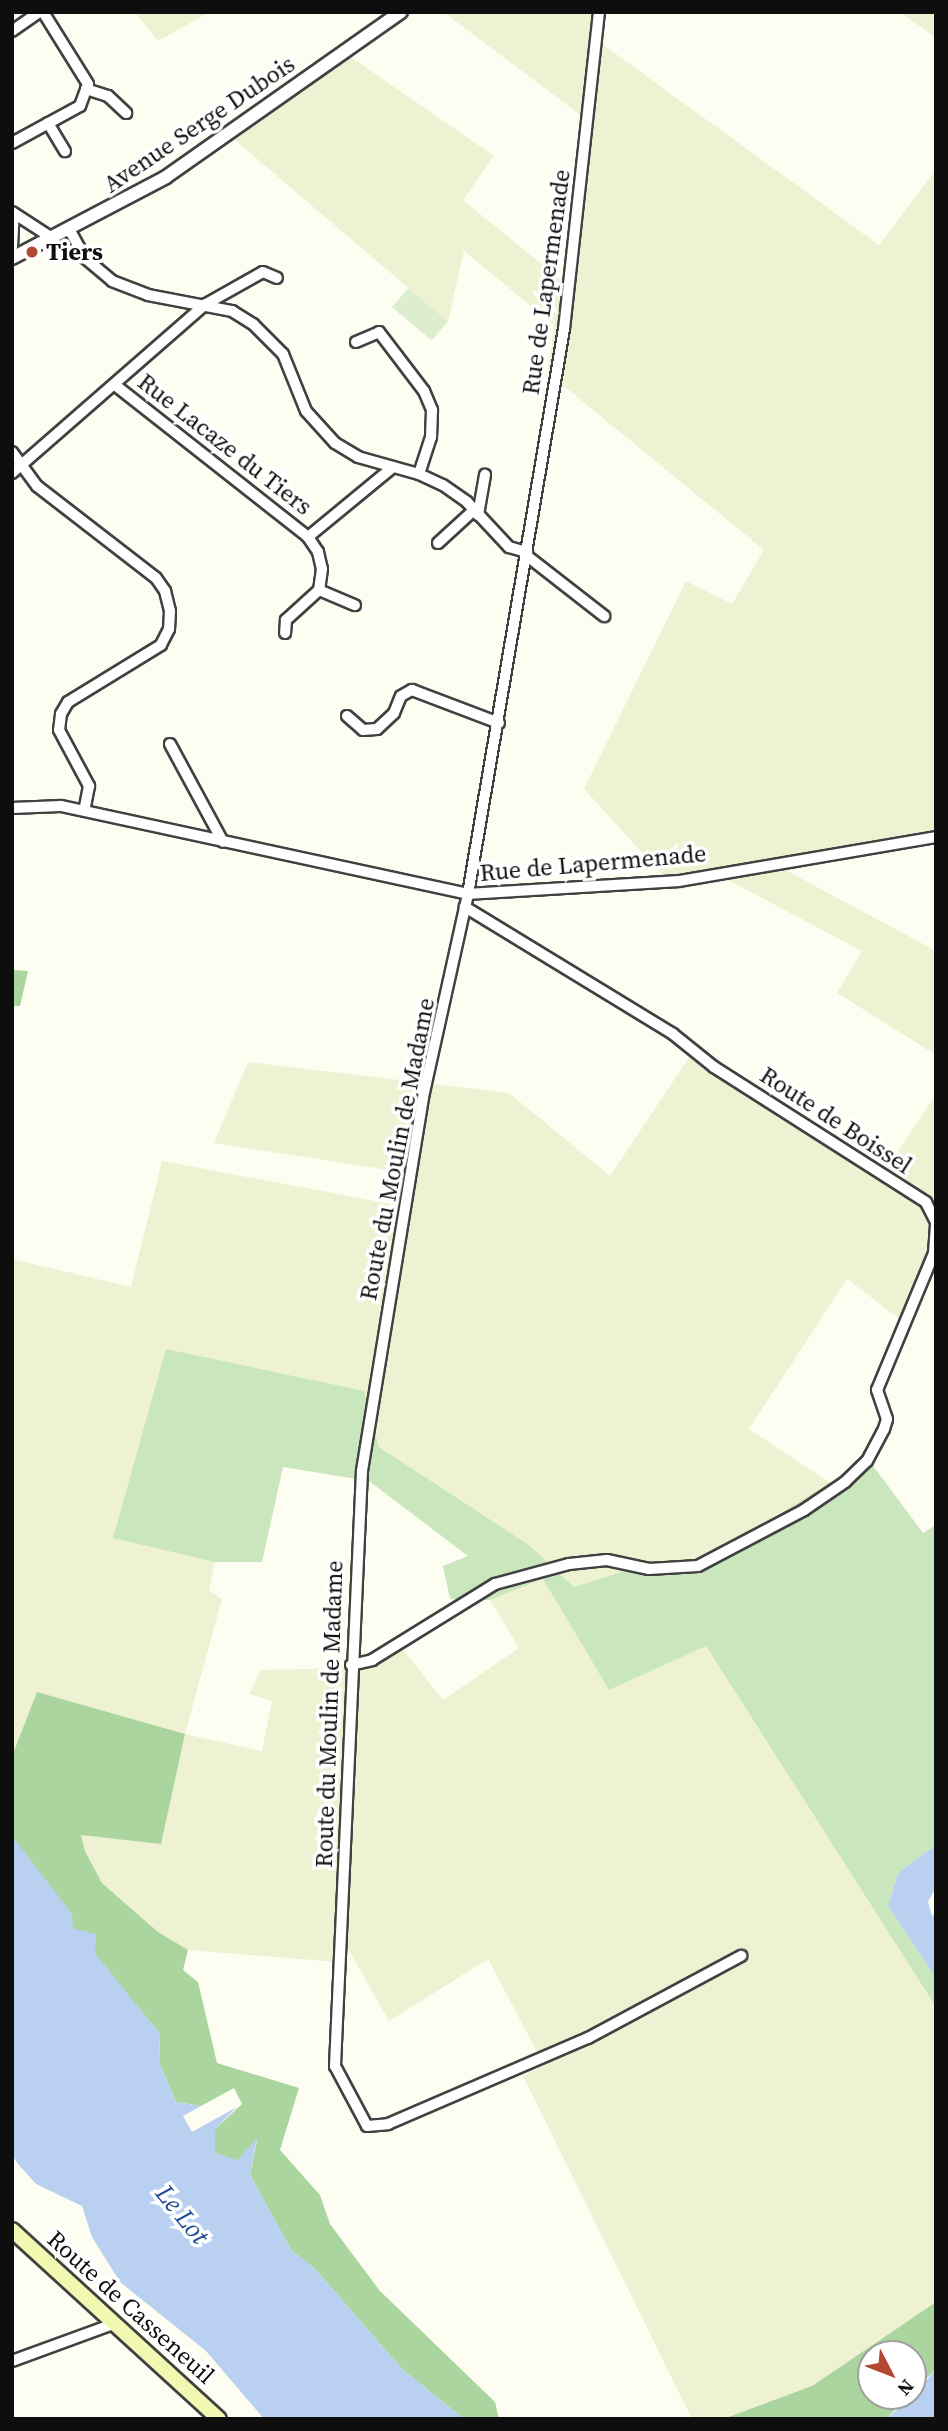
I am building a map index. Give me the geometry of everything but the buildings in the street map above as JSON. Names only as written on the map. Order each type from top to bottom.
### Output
[{"type":"main road","name":"Route de Casseneuil","points":[[12,2230],[219,2419]]},
{"type":"street","points":[[12,31],[41,12],[88,83],[80,106],[12,143]]},
{"type":"street","name":"Avenue Serge Dubois","points":[[12,257],[166,177],[401,12]]},
{"type":"street","name":"Rue de Lapermenade","points":[[599,12],[564,330],[468,894],[679,881],[936,837]]},
{"type":"street","points":[[86,89],[108,96],[125,113]]},
{"type":"street","points":[[48,123],[65,152]]},
{"type":"street","points":[[13,213],[52,238]]},
{"type":"street","points":[[12,247],[13,213]]},
{"type":"street","points":[[69,229],[85,258],[112,281],[148,295],[232,311],[269,338],[283,354],[306,411],[335,443],[358,457],[419,474],[476,513],[509,547],[527,554],[604,616]]},
{"type":"street","name":"Rue Lacaze du Tiers","points":[[12,473],[206,304],[262,272],[277,278]]},
{"type":"street","points":[[356,342],[379,332],[425,391],[432,410],[431,438],[419,474]]},
{"type":"street","name":"Rue Lacaze du Tiers","points":[[115,385],[308,537]]},
{"type":"street","points":[[12,452],[37,486],[156,578],[166,591],[170,611],[169,629],[161,645],[68,702],[61,714],[59,730],[89,786],[84,811]]},
{"type":"street","points":[[285,633],[286,620],[319,590],[322,569],[308,537],[393,467]]},
{"type":"street","points":[[438,543],[476,513],[485,475]]},
{"type":"street","points":[[319,590],[355,605]]},
{"type":"street","points":[[347,716],[363,730],[377,729],[394,713],[401,696],[412,690],[499,723]]},
{"type":"street","points":[[170,744],[223,842]]},
{"type":"street","points":[[12,808],[61,806],[468,894]]},
{"type":"street","name":"Route du Moulin de Madame","points":[[468,894],[424,1092],[362,1471],[351,1665],[335,2066],[367,2126],[388,2124],[588,2038],[741,1956]]},
{"type":"street","name":"Route de Boissel","points":[[351,1665],[372,1660],[495,1584],[569,1564],[607,1560],[649,1569],[698,1566],[804,1510],[845,1482],[867,1461],[884,1429],[887,1419],[877,1391],[934,1253],[936,1222],[926,1202],[714,1067],[673,1034],[464,907]]},
{"type":"street","points":[[12,2361],[103,2332],[116,2323]]},
{"type":"green space","points":[[135,12],[210,12],[158,41]]},
{"type":"green space","points":[[443,12],[603,12],[598,41],[879,245],[936,170],[936,829],[778,866],[936,951],[936,1055],[837,993],[862,951],[726,879],[676,890],[584,789],[686,581],[732,604],[764,550],[548,373],[554,325],[464,251],[448,322],[235,140],[348,55],[494,156],[463,200],[566,284],[577,217],[583,117]]},
{"type":"green space","points":[[936,12],[936,38],[903,14]]},
{"type":"green space","points":[[408,288],[448,321],[432,341],[392,307]]},
{"type":"green space","points":[[12,970],[28,971],[20,1006],[12,1006]]},
{"type":"green space","points":[[692,1053],[883,1174],[936,1094],[936,1235],[901,1320],[847,1279],[749,1429],[832,1484],[692,1569],[637,1567],[574,1587],[529,1545],[379,1447],[364,1391],[114,1538],[215,1562],[209,1591],[222,1599],[185,1734],[262,1751],[272,1701],[250,1694],[260,1670],[352,1668],[397,1642],[443,1700],[519,1648],[490,1600],[543,1579],[609,1690],[706,1646],[936,2007],[936,2302],[880,2340],[857,2340],[857,2356],[812,2386],[723,2419],[692,2419],[523,2076],[544,2065],[488,1959],[389,2021],[343,1940],[337,1962],[188,1950],[158,1932],[102,1883],[85,1851],[37,1692],[12,1756],[12,1259],[131,1287],[162,1161],[396,1205],[409,1173],[214,1143],[248,1062],[509,1093],[610,1176]]},
{"type":"green space","points":[[166,1349],[364,1391],[379,1447],[529,1545],[574,1587],[637,1567],[692,1569],[868,1459],[923,1533],[936,1525],[936,1845],[898,1873],[888,1906],[936,1978],[936,2007],[706,1646],[609,1690],[543,1579],[490,1600],[450,1599],[443,1566],[468,1556],[369,1481],[283,1467],[262,1562],[215,1562],[113,1538]]},
{"type":"green space","points":[[37,1692],[185,1734],[161,1844],[81,1835],[85,1851],[102,1883],[158,1932],[188,1950],[183,1970],[198,1982],[217,2063],[299,2088],[280,2150],[320,2195],[330,2224],[380,2291],[495,2402],[499,2419],[464,2419],[402,2369],[315,2269],[291,2250],[250,2175],[257,2140],[238,2161],[215,2153],[215,2129],[242,2104],[234,2088],[201,2106],[176,2102],[159,2062],[160,2034],[73,1928],[12,1836],[12,1756]]},
{"type":"green space","points":[[936,2302],[936,2369],[927,2378],[927,2340],[880,2340]]},
{"type":"green space","points":[[857,2356],[857,2410],[895,2410],[886,2419],[723,2419],[812,2386]]},
{"type":"water","name":"Le Lot","points":[[12,1836],[72,1914],[73,1928],[96,1934],[95,1953],[160,2034],[159,2062],[176,2102],[201,2106],[183,2116],[192,2132],[237,2107],[215,2129],[215,2153],[238,2160],[257,2138],[250,2175],[291,2250],[315,2269],[402,2369],[464,2419],[264,2419],[206,2351],[120,2282],[92,2237],[82,2206],[36,2184],[18,2164],[12,2155]]},
{"type":"water","points":[[936,1845],[936,1887],[928,1902],[932,1916],[936,1914],[936,1978],[888,1906],[898,1873]]},
{"type":"water","points":[[936,2369],[936,2419],[886,2419],[897,2410],[927,2410],[927,2380]]},
{"type":"place","name":"Tiers","points":[[32,252]]}]
